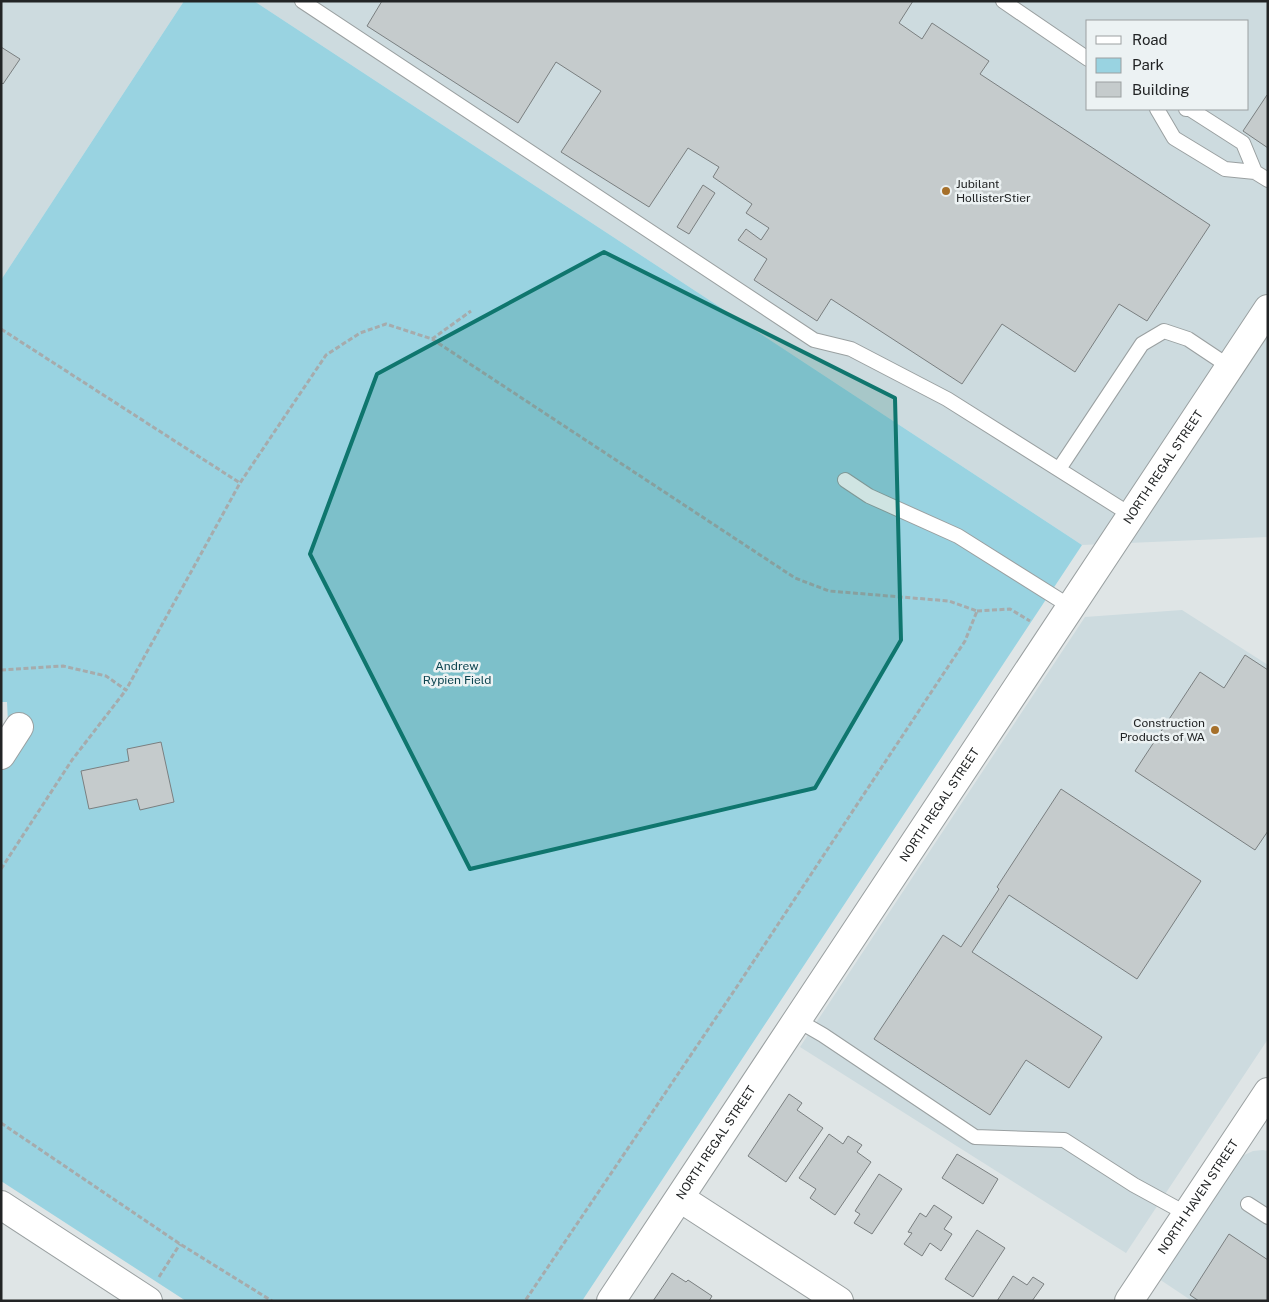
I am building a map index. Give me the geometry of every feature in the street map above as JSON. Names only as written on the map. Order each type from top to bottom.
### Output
[{"type":"street","name":"NORTH REGAL STREET","points":[[611,1301],[1268,309]]},
{"type":"street","points":[[1,755],[19,726]]},
{"type":"street","name":"NORTH HAVEN STREET","points":[[1129,1301],[1187,1214],[1260,1121],[1268,1092]]},
{"type":"street","points":[[680,1198],[839,1301]]},
{"type":"street","points":[[1,1205],[146,1300]]},
{"type":"lane","points":[[302,1],[814,340],[850,349],[946,399],[1131,516]]},
{"type":"lane","points":[[1003,1],[1086,58]]},
{"type":"lane","points":[[1157,110],[1174,138],[1225,169],[1255,172],[1268,180]]},
{"type":"lane","points":[[1192,110],[1242,143],[1255,172]]},
{"type":"lane","points":[[1059,470],[1142,344],[1164,331],[1188,338],[1230,367]]},
{"type":"lane","points":[[844,480],[869,496],[958,536],[1070,607]]},
{"type":"lane","points":[[798,1020],[975,1137],[1064,1140],[1134,1185],[1187,1214]]},
{"type":"lane","points":[[1248,1204],[1268,1217]]},
{"type":"path","points":[[432,339],[471,312]]},
{"type":"path","points":[[1,869],[72,760],[126,690],[240,483],[326,355],[360,333],[386,324],[432,339],[795,578],[829,591],[950,601],[977,611],[1010,609],[1053,634]]},
{"type":"path","points":[[1,329],[240,483]]},
{"type":"path","points":[[525,1301],[741,980],[965,641],[977,611]]},
{"type":"path","points":[[1,670],[63,666],[106,676],[126,690]]},
{"type":"path","points":[[1,1123],[180,1244],[272,1301]]},
{"type":"path","points":[[146,1300],[180,1244]]},
{"type":"highlighted area","points":[[604,252],[895,398],[901,640],[815,788],[470,869],[310,554],[377,374]]},
{"type":"shaded area","points":[[1,1],[184,1],[1,280]]},
{"type":"shaded area","points":[[254,1],[1268,1],[1268,537],[1082,545]]},
{"type":"shaded area","points":[[1182,610],[1268,665],[1268,1039],[1126,1253],[800,1047],[1085,617]]},
{"type":"shaded area","points":[[1253,1151],[1268,1151],[1268,1301],[1192,1301],[1159,1279],[1240,1157]]},
{"type":"green space","name":"Andrew Rypien Field","points":[[184,1],[254,1],[1082,545],[582,1301],[186,1301],[1,1181],[1,734],[8,723],[7,702],[1,702],[1,280]]},
{"type":"building","name":"Jubilant HollisterStier","points":[[382,1],[913,1],[899,23],[922,39],[932,23],[989,61],[980,74],[1210,225],[1147,321],[1119,304],[1075,372],[1002,324],[962,384],[831,299],[817,321],[754,280],[767,259],[738,240],[746,229],[761,240],[769,228],[746,213],[752,204],[713,177],[719,167],[688,148],[649,207],[561,152],[601,91],[556,62],[518,123],[367,26]]},
{"type":"building","points":[[1,47],[20,59],[3,84],[1,82]]},
{"type":"building","points":[[1268,96],[1268,148],[1243,131]]},
{"type":"building","points":[[703,185],[715,193],[689,234],[677,227]]},
{"type":"building","name":"Construction Products of WA","points":[[1245,655],[1268,670],[1268,831],[1255,850],[1135,771],[1200,672],[1224,688]]},
{"type":"building","points":[[161,742],[174,802],[140,810],[137,799],[89,809],[81,771],[129,761],[127,749]]},
{"type":"building","points":[[1061,789],[1201,881],[1137,979],[1009,895],[972,952],[1102,1037],[1069,1088],[1026,1060],[990,1115],[874,1039],[943,935],[961,947],[999,889],[997,887]]},
{"type":"building","points":[[789,1094],[802,1103],[797,1110],[823,1128],[786,1182],[748,1156]]},
{"type":"building","points":[[829,1134],[843,1144],[848,1136],[862,1145],[857,1152],[871,1162],[835,1215],[810,1198],[816,1189],[799,1178]]},
{"type":"building","points":[[957,1154],[998,1179],[983,1204],[942,1178]]},
{"type":"building","points":[[879,1174],[902,1189],[872,1234],[854,1223],[860,1214],[855,1211]]},
{"type":"building","points":[[934,1205],[952,1217],[944,1229],[952,1234],[941,1251],[930,1243],[922,1256],[904,1244],[912,1233],[908,1232],[920,1213],[926,1217]]},
{"type":"building","points":[[977,1230],[1005,1248],[973,1297],[945,1279]]},
{"type":"building","points":[[1229,1234],[1268,1260],[1268,1301],[1199,1301],[1190,1295]]},
{"type":"building","points":[[672,1273],[686,1282],[688,1280],[712,1296],[709,1301],[653,1301]]},
{"type":"building","points":[[1013,1276],[1027,1285],[1033,1277],[1044,1284],[1032,1301],[997,1301]]},
{"type":"place","name":"Jubilant HollisterStier","points":[[946,191]]},
{"type":"place","name":"Construction Products of WA","points":[[1215,730]]}]
